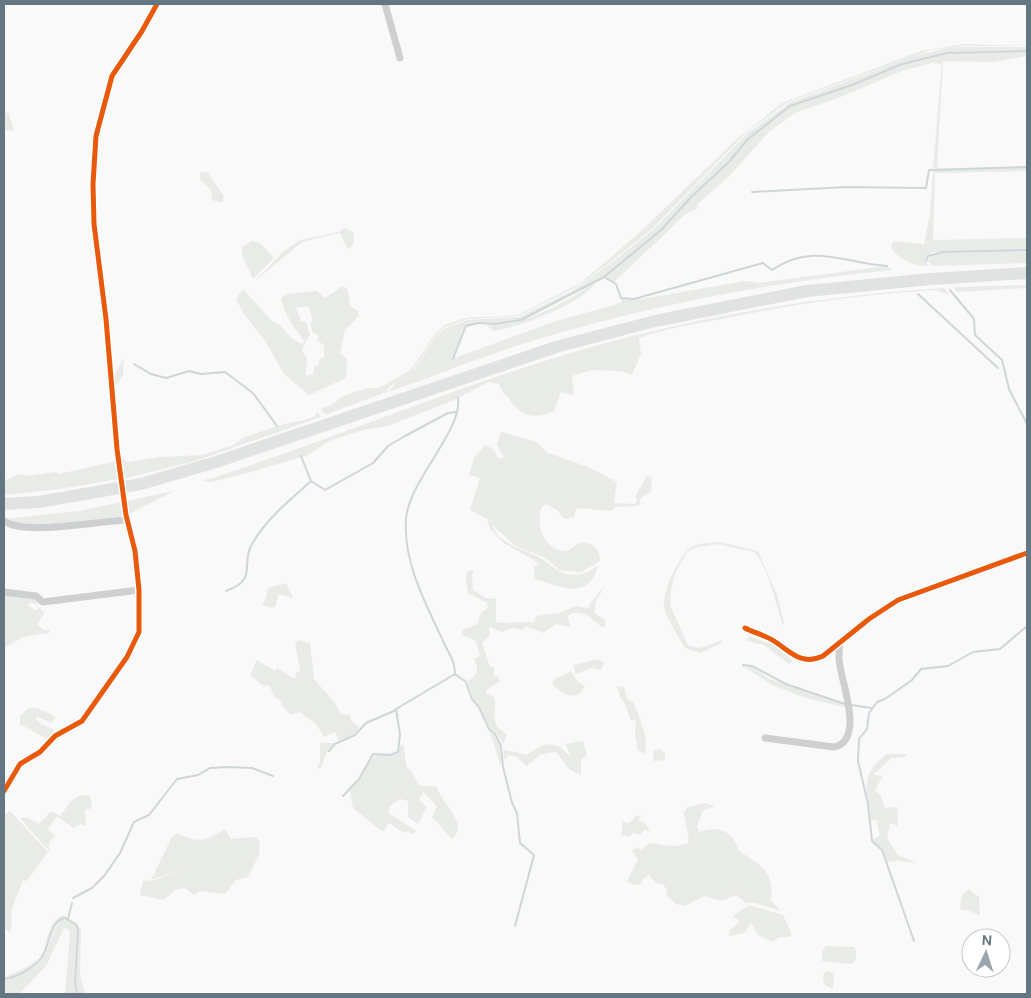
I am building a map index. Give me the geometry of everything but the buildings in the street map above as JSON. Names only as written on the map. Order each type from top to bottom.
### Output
[{"type":"highway","points":[[4,504],[38,502],[141,484],[216,462],[556,347],[654,321],[807,291],[931,279],[1027,273]]},
{"type":"street","points":[[4,791],[20,764],[40,752],[55,736],[82,721],[126,657],[139,632],[139,590],[135,551],[126,517],[119,464],[106,319],[94,224],[94,164],[96,136],[112,76],[142,31],[157,4]]},
{"type":"street","points":[[385,4],[400,58]]},
{"type":"street","points":[[4,521],[20,529],[64,527],[126,517]]},
{"type":"street","points":[[745,628],[772,640],[790,654],[802,660],[816,659],[823,656],[868,619],[898,600],[1027,554]]},
{"type":"street","points":[[4,592],[36,596],[43,602],[139,590]]},
{"type":"street","points":[[765,738],[834,747],[846,742],[850,720],[840,665],[840,642]]},
{"type":"shaded area","points":[[965,44],[1027,46],[963,46],[931,50],[788,102],[747,132],[652,229],[590,278],[571,290],[518,316],[468,319],[445,327],[435,336],[413,370],[388,388],[387,392],[327,414],[323,413],[321,409],[333,404],[343,396],[367,388],[379,388],[407,372],[413,367],[434,335],[445,325],[465,318],[518,315],[582,282],[640,232],[737,139],[782,103],[921,51]]},
{"type":"shaded area","points":[[1027,47],[1027,50],[947,52],[902,63],[852,85],[790,106],[747,140],[729,161],[691,195],[660,230],[604,276],[521,320],[496,324],[478,322],[466,326],[452,359],[553,322],[621,303],[621,298],[642,299],[745,281],[759,283],[887,266],[892,270],[757,288],[623,316],[516,346],[388,392],[399,379],[414,370],[436,336],[446,328],[468,320],[519,317],[572,291],[590,279],[653,230],[748,133],[789,103],[912,57],[946,48]]},
{"type":"shaded area","points":[[953,52],[1027,52],[1027,56],[994,62],[943,61],[937,168],[933,168],[942,61],[941,64],[932,63],[902,71],[838,98],[795,113],[770,131],[731,174],[697,205],[697,209],[687,213],[614,282],[605,277],[661,230],[692,196],[730,162],[747,141],[790,107],[852,86],[902,65]]},
{"type":"shaded area","points":[[4,111],[9,114],[14,130],[4,131]]},
{"type":"shaded area","points":[[1027,168],[1027,171],[935,173],[933,240],[1027,238],[1027,249],[933,252],[927,255],[925,261],[929,266],[912,264],[893,251],[891,246],[894,241],[924,244],[930,214],[933,170]]},
{"type":"shaded area","points":[[200,172],[207,172],[224,196],[222,203],[212,200],[211,190],[200,179]]},
{"type":"shaded area","points":[[345,228],[354,233],[353,245],[348,249],[340,233],[302,242],[255,281],[284,251],[300,240],[339,232]]},
{"type":"shaded area","points":[[252,241],[260,243],[274,258],[253,279],[242,255],[242,247]]},
{"type":"shaded area","points":[[1027,251],[1027,263],[932,266],[928,261],[930,256],[943,253]]},
{"type":"shaded area","points":[[594,283],[588,291],[577,299],[548,314],[493,331],[486,324],[498,325],[527,319],[571,298]]},
{"type":"shaded area","points":[[1027,285],[1027,288],[956,292],[954,287]]},
{"type":"shaded area","points":[[343,286],[348,290],[350,306],[358,311],[359,316],[345,330],[340,353],[347,359],[346,378],[309,395],[284,374],[266,342],[244,314],[236,299],[243,289],[273,322],[281,326],[294,340],[303,343],[305,342],[287,316],[281,298],[287,294],[317,291],[325,298]],"holes":[[[308,306],[313,320],[310,324],[313,333],[317,334],[318,338],[316,340],[324,345],[324,357],[320,359],[318,366],[315,366],[313,374],[306,376],[307,359],[302,350],[310,334],[306,322],[301,321],[296,308]]]},
{"type":"shaded area","points":[[944,288],[949,295],[937,290],[809,303],[662,331],[639,338],[641,354],[632,375],[621,371],[592,370],[572,376],[574,395],[561,392],[554,411],[547,414],[534,416],[523,413],[518,410],[502,391],[499,384],[488,382],[452,401],[387,426],[363,430],[329,441],[308,455],[211,482],[203,481],[520,369],[624,338],[783,305],[890,292]]},
{"type":"shaded area","points":[[124,358],[123,375],[114,388],[113,376]]},
{"type":"shaded area","points":[[318,412],[321,417],[195,461],[123,479],[120,458],[128,462],[160,457],[202,455],[233,445],[243,438],[277,426],[312,418]]},
{"type":"shaded area","points":[[501,432],[536,442],[548,453],[588,467],[617,482],[614,503],[635,504],[638,500],[635,497],[647,476],[652,477],[651,492],[641,498],[639,506],[615,507],[612,511],[576,508],[574,517],[565,519],[556,509],[546,504],[542,507],[540,527],[542,534],[550,545],[565,551],[578,544],[588,543],[597,550],[600,561],[581,572],[559,570],[546,558],[516,546],[492,525],[501,538],[507,542],[542,559],[554,568],[566,574],[580,575],[598,566],[594,577],[581,588],[564,588],[535,579],[534,566],[540,564],[504,543],[490,529],[487,519],[470,510],[480,478],[469,475],[474,458],[485,445],[493,449],[499,459],[504,457],[497,445]]},
{"type":"shaded area","points":[[117,461],[119,479],[60,489],[4,495],[4,481],[18,474],[27,476],[56,472],[59,474]]},
{"type":"shaded area","points":[[174,491],[127,515],[84,523],[22,527],[5,519],[79,511]]},
{"type":"shaded area","points":[[719,542],[758,551],[778,597],[784,623],[783,625],[764,567],[754,552],[718,544],[697,547],[687,552],[676,572],[671,589],[670,605],[688,645],[697,648],[704,647],[722,640],[723,642],[701,653],[685,648],[667,615],[664,600],[672,575],[685,553],[696,546]]},
{"type":"shaded area","points":[[474,570],[472,576],[473,590],[486,598],[496,599],[496,622],[501,623],[533,623],[537,616],[560,613],[576,606],[588,608],[606,584],[595,603],[595,613],[604,619],[606,624],[603,628],[582,613],[572,613],[567,616],[571,627],[556,624],[543,633],[526,626],[522,630],[513,628],[502,632],[489,627],[490,635],[482,643],[490,667],[494,667],[494,676],[498,676],[500,681],[486,690],[487,694],[494,697],[497,726],[507,735],[503,744],[497,734],[490,728],[480,706],[473,698],[468,681],[477,672],[474,659],[480,656],[476,641],[462,635],[462,630],[477,624],[481,613],[488,608],[487,603],[468,593],[467,572]]},
{"type":"shaded area","points":[[286,583],[293,598],[278,594],[276,606],[272,608],[261,604],[266,599],[268,588]]},
{"type":"shaded area","points":[[4,594],[30,597],[38,602],[36,605],[31,602],[28,605],[36,611],[39,607],[45,613],[37,624],[44,630],[50,630],[49,633],[23,637],[4,648]]},
{"type":"shaded area","points":[[749,636],[776,646],[793,661],[789,664],[764,645],[747,641]]},
{"type":"shaded area","points":[[299,640],[310,643],[314,679],[335,703],[341,714],[350,715],[351,721],[360,728],[354,734],[338,741],[336,732],[324,737],[316,724],[299,712],[291,715],[281,705],[282,701],[274,697],[270,686],[262,685],[250,675],[257,660],[275,671],[277,668],[295,679],[296,673],[300,671],[295,643]]},
{"type":"shaded area","points":[[598,659],[604,663],[601,670],[591,668],[576,674],[573,665]]},
{"type":"shaded area","points":[[740,666],[751,667],[770,679],[846,705],[847,708],[803,697],[772,685],[748,669]]},
{"type":"shaded area","points":[[571,671],[578,682],[585,686],[582,691],[574,695],[561,692],[553,685],[553,680]]},
{"type":"shaded area","points":[[616,686],[624,687],[628,700],[633,702],[638,713],[645,735],[646,749],[644,754],[638,750],[635,733],[636,720],[631,720],[629,717]]},
{"type":"shaded area","points":[[29,708],[37,708],[56,717],[51,723],[37,716],[36,719],[41,724],[53,729],[54,735],[49,740],[20,724],[20,716]]},
{"type":"shaded area","points":[[490,732],[499,743],[501,767]]},
{"type":"shaded area","points":[[583,741],[587,755],[581,760],[581,775],[570,770],[556,752],[541,754],[527,766],[515,756],[509,755],[504,759],[504,750],[527,755],[539,747],[549,744],[559,747],[570,756],[566,744]]},
{"type":"shaded area","points":[[320,743],[335,743],[328,750],[320,769],[317,767],[320,762]]},
{"type":"shaded area","points":[[401,744],[404,746],[406,766],[412,772],[418,785],[437,787],[453,814],[458,827],[457,833],[452,839],[432,817],[437,806],[423,792],[419,800],[427,807],[418,824],[408,817],[408,801],[400,799],[389,807],[389,813],[416,831],[414,834],[406,831],[404,833],[389,823],[383,832],[353,808],[350,790],[362,777],[368,762],[377,754],[388,756],[398,754]]},
{"type":"shaded area","points":[[660,749],[665,754],[665,760],[653,761],[654,750]]},
{"type":"shaded area","points":[[887,754],[907,754],[905,757],[891,758],[873,775],[883,776],[875,790],[881,796],[885,808],[897,807],[898,826],[890,823],[887,838],[898,855],[916,863],[887,862],[883,849],[874,843],[874,839],[880,835],[876,820],[871,821],[867,792],[868,777],[877,762]]},
{"type":"shaded area","points":[[81,795],[89,795],[92,801],[91,808],[85,811],[86,826],[80,824],[73,828],[57,816],[48,830],[55,835],[49,843],[49,851],[20,818],[26,817],[39,824],[51,811],[60,816],[71,801]]},
{"type":"shaded area","points":[[705,803],[715,806],[703,810],[697,826],[699,832],[713,829],[724,831],[728,834],[739,851],[753,860],[768,875],[772,890],[771,900],[781,911],[755,903],[746,903],[736,895],[721,901],[704,896],[685,906],[676,904],[666,895],[668,890],[662,884],[656,883],[649,875],[644,878],[641,884],[634,885],[627,882],[638,859],[632,851],[636,847],[641,850],[650,843],[671,846],[685,844],[689,841],[684,812],[688,807]]},
{"type":"shaded area","points":[[10,811],[48,852],[27,881],[23,880],[12,908],[11,932],[4,929],[4,815]]},
{"type":"shaded area","points":[[642,815],[638,820],[646,824],[650,831],[644,830],[640,835],[632,833],[630,837],[621,835],[623,822],[629,823],[636,816]]},
{"type":"shaded area","points":[[225,829],[231,839],[256,837],[260,842],[259,855],[248,877],[236,880],[225,894],[200,891],[194,895],[185,888],[175,890],[164,900],[140,895],[143,880],[152,881],[188,867],[151,880],[172,837],[177,833],[191,839],[202,840]]},
{"type":"shaded area","points":[[969,889],[979,897],[980,916],[968,910],[963,911],[960,908],[962,895]]},
{"type":"shaded area","points":[[749,905],[783,915],[792,935],[779,937],[773,942],[758,935],[751,923],[744,933],[729,936],[730,930],[739,922],[738,919],[732,917]]},
{"type":"shaded area","points":[[63,915],[77,923],[81,930],[80,975],[85,994],[78,994],[75,983],[78,929],[76,924],[65,917],[58,920],[44,948],[51,927],[58,917]]},
{"type":"shaded area","points":[[66,919],[77,928],[74,975],[75,994],[65,994],[70,934],[68,929],[64,928],[46,966],[19,994],[9,994],[4,990],[4,980],[20,976],[40,960],[57,925],[60,921]]},
{"type":"shaded area","points":[[826,946],[853,947],[856,951],[856,959],[852,964],[822,961],[822,951]]},
{"type":"shaded area","points":[[39,957],[25,971],[16,976],[4,978],[32,963]]},
{"type":"shaded area","points":[[827,971],[834,973],[833,989],[826,986],[823,979],[824,973]]},
{"type":"waterway","points":[[453,359],[466,326],[478,323],[496,324],[521,320],[604,277],[661,230],[692,196],[729,162],[747,140],[790,106],[852,85],[902,64],[947,53],[1027,51]]},
{"type":"waterway","points":[[752,192],[847,187],[926,188],[929,170],[1027,167]]},
{"type":"waterway","points":[[926,261],[928,256],[943,252],[1027,250]]},
{"type":"waterway","points":[[604,277],[616,284],[621,298],[634,299],[763,263],[772,270],[801,257],[828,256],[887,266]]},
{"type":"waterway","points":[[950,290],[974,319],[975,335],[1002,360],[1009,389],[1027,424]]},
{"type":"waterway","points":[[918,294],[998,368]]},
{"type":"waterway","points":[[134,364],[151,374],[166,378],[189,371],[201,374],[225,372],[253,393],[277,426]]},
{"type":"waterway","points":[[458,398],[457,411],[452,425],[416,488],[409,504],[406,519],[406,535],[408,551],[417,583],[454,665],[455,674],[466,682],[472,699],[479,707],[489,729],[495,734],[501,746],[503,767],[512,803],[517,813],[520,843],[534,855],[515,926]]},
{"type":"waterway","points":[[226,591],[236,586],[246,576],[249,551],[264,526],[311,481],[325,490],[373,463],[388,446],[448,413],[456,412]]},
{"type":"waterway","points":[[301,456],[311,481]]},
{"type":"waterway","points":[[914,941],[882,850],[872,841],[868,804],[858,761],[859,739],[867,729],[869,713],[877,702],[885,699],[912,680],[921,669],[948,666],[973,652],[1000,649],[1027,626]]},
{"type":"waterway","points":[[743,665],[752,666],[786,684],[845,704]]},
{"type":"waterway","points":[[343,796],[359,779],[373,754],[390,755],[398,752],[400,734],[396,709],[455,674]]},
{"type":"waterway","points":[[851,705],[871,708]]},
{"type":"waterway","points":[[329,751],[335,744],[355,735],[366,723],[396,710]]},
{"type":"waterway","points":[[73,898],[92,888],[104,876],[120,853],[134,822],[149,815],[177,779],[198,775],[210,768],[227,767],[252,768],[273,776]]},
{"type":"waterway","points":[[68,919],[72,903]]},
{"type":"waterway","points":[[4,979],[19,975],[38,962],[44,953],[56,924],[65,918],[76,925],[78,930],[75,982],[77,994]]},
{"type":"cycle path","points":[[4,791],[20,764],[40,752],[55,736],[82,721],[127,657],[139,632],[139,590],[135,551],[126,515],[117,449],[106,319],[94,224],[93,184],[96,136],[112,76],[142,31],[157,4]]},
{"type":"cycle path","points":[[745,628],[771,639],[802,659],[815,659],[823,656],[869,619],[898,600],[1027,553]]}]
